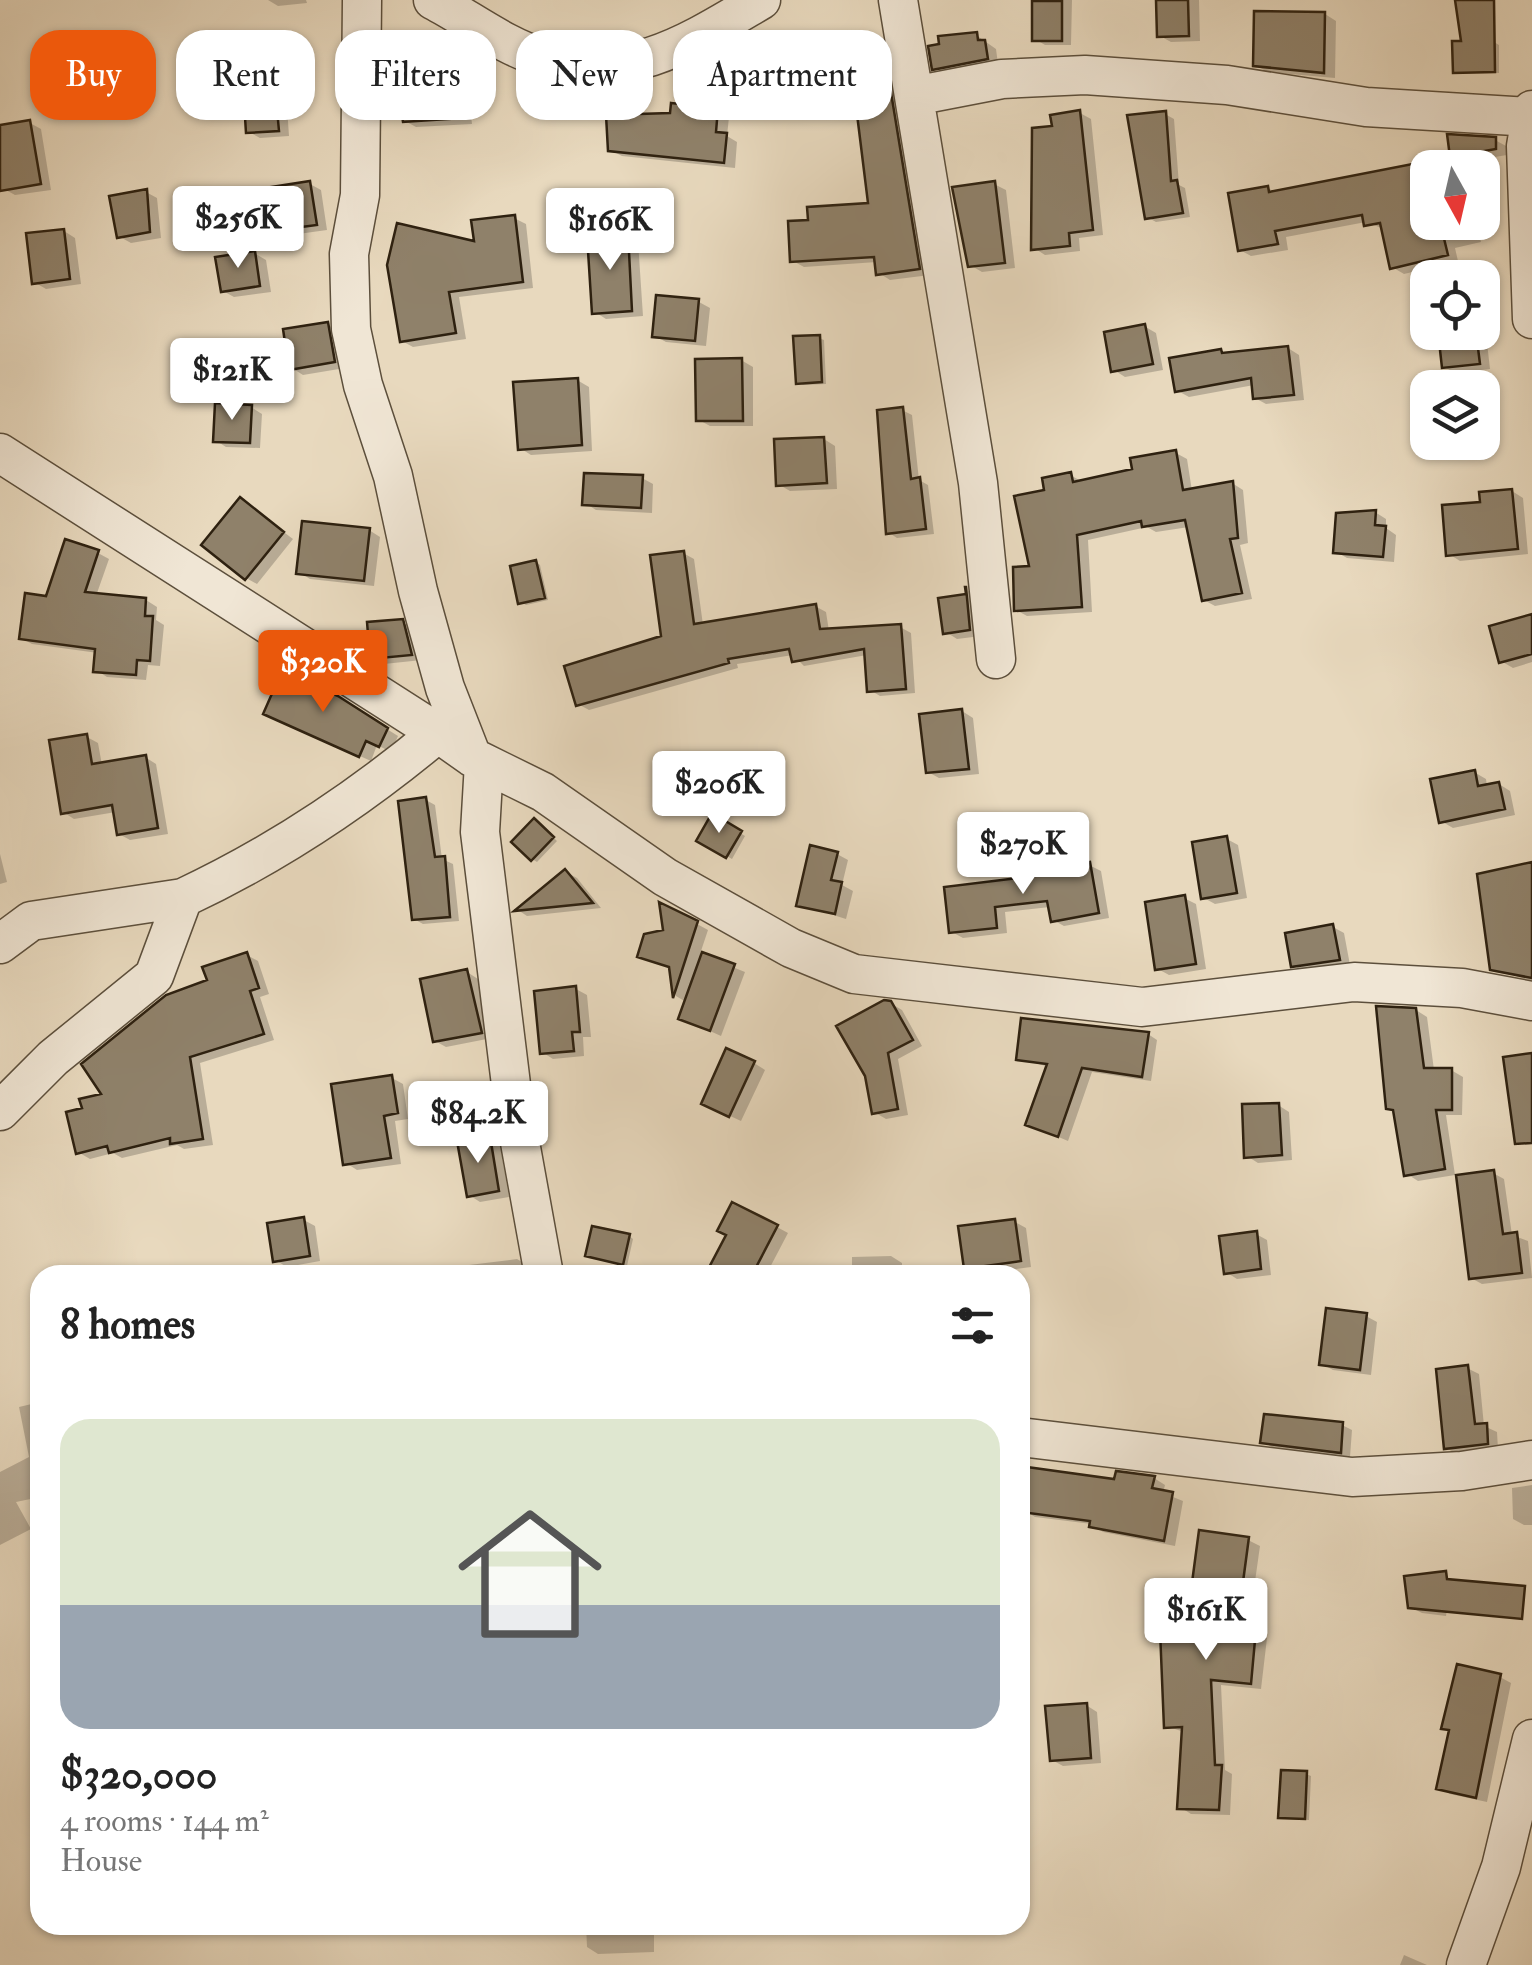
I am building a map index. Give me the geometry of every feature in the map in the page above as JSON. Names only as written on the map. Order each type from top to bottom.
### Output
[{"type":"street","points":[[362,0],[360,195],[349,254],[351,329],[432,640],[478,760],[480,832],[514,1109],[542,1265]]},
{"type":"street","points":[[433,0],[542,58],[630,66],[694,40],[762,0]]},
{"type":"street","points":[[898,0],[920,158],[978,483],[996,659]]},
{"type":"street","points":[[914,96],[1002,79],[1085,75],[1227,84],[1366,107],[1531,114],[1526,146],[1532,318]]},
{"type":"street","points":[[0,453],[478,760],[543,792],[665,877],[791,948],[854,974],[1142,1008],[1354,982],[1462,988],[1532,1002]]},
{"type":"street","points":[[0,944],[31,921],[183,898],[266,859],[381,780],[438,733]]},
{"type":"street","points":[[0,1110],[53,1058],[154,976],[183,898]]},
{"type":"street","points":[[1030,1437],[1352,1477],[1462,1471],[1532,1460]]},
{"type":"street","points":[[1466,1965],[1501,1867],[1532,1739]]},
{"type":"building","points":[[1156,0],[1188,0],[1189,36],[1157,37]]},
{"type":"building","points":[[1455,0],[1494,0],[1495,72],[1453,73],[1452,41],[1461,41]]},
{"type":"building","points":[[1032,1],[1062,1],[1062,41],[1032,41]]},
{"type":"building","points":[[1254,11],[1325,12],[1324,73],[1253,66]]},
{"type":"building","points":[[977,32],[978,40],[985,40],[988,59],[932,70],[928,46],[939,44],[938,36]]},
{"type":"building","points":[[892,99],[920,269],[876,275],[874,257],[790,262],[788,221],[808,220],[807,207],[868,203],[858,120],[892,120]]},
{"type":"building","points":[[673,103],[673,120],[717,120],[716,132],[727,133],[724,163],[608,151],[606,120],[653,120],[653,114],[670,113]]},
{"type":"building","points":[[1080,110],[1093,230],[1069,233],[1070,246],[1031,250],[1032,128],[1052,126],[1050,115]]},
{"type":"building","points":[[1166,111],[1171,181],[1177,180],[1183,213],[1145,219],[1127,115]]},
{"type":"building","points":[[30,120],[41,184],[0,191],[0,125]]},
{"type":"building","points":[[245,120],[278,120],[279,131],[246,133]]},
{"type":"building","points":[[1447,134],[1496,137],[1496,149],[1449,150]]},
{"type":"building","points":[[1410,165],[1410,240],[1444,240],[1448,255],[1410,260],[1410,264],[1390,269],[1380,223],[1364,226],[1362,215],[1275,231],[1278,244],[1238,251],[1228,193],[1268,186],[1269,192]]},
{"type":"building","points":[[310,181],[317,225],[278,230],[271,187]]},
{"type":"building","points":[[995,181],[1005,263],[968,267],[952,187]]},
{"type":"building","points":[[147,189],[150,232],[117,238],[109,196]]},
{"type":"building","points":[[515,215],[523,282],[449,292],[456,333],[400,342],[387,265],[397,223],[474,241],[471,220]]},
{"type":"building","points":[[64,229],[70,279],[32,284],[26,233]]},
{"type":"building","points":[[628,232],[632,311],[592,314],[587,235]]},
{"type":"building","points":[[255,251],[260,286],[221,292],[215,257]]},
{"type":"building","points":[[656,295],[699,299],[695,341],[652,337]]},
{"type":"building","points":[[328,322],[335,362],[289,370],[283,329]]},
{"type":"building","points":[[1145,324],[1153,364],[1111,372],[1104,332]]},
{"type":"building","points":[[820,335],[822,382],[796,384],[793,336]]},
{"type":"building","points":[[1288,346],[1294,395],[1253,399],[1251,378],[1175,392],[1169,358],[1221,349],[1222,353]]},
{"type":"building","points":[[1440,350],[1478,350],[1480,364],[1442,368]]},
{"type":"building","points":[[742,358],[743,421],[696,421],[695,359]]},
{"type":"building","points":[[578,378],[582,445],[518,450],[513,382]]},
{"type":"building","points":[[215,403],[252,405],[250,443],[213,442]]},
{"type":"building","points":[[903,407],[911,479],[920,477],[926,529],[886,534],[877,410]]},
{"type":"building","points":[[824,437],[827,483],[776,486],[774,439]]},
{"type":"building","points":[[1176,450],[1183,490],[1233,481],[1238,538],[1230,539],[1242,593],[1202,601],[1185,520],[1142,527],[1141,521],[1077,535],[1082,607],[1014,611],[1013,567],[1029,566],[1014,496],[1044,490],[1042,478],[1071,472],[1073,482],[1132,469],[1130,458]]},
{"type":"building","points":[[584,473],[643,475],[641,508],[582,505]]},
{"type":"building","points":[[1512,489],[1518,549],[1446,556],[1442,505],[1480,502],[1479,492]]},
{"type":"building","points":[[240,497],[284,532],[245,580],[201,545]]},
{"type":"building","points":[[1376,510],[1375,525],[1386,526],[1383,557],[1333,553],[1336,513]]},
{"type":"building","points":[[302,521],[370,528],[364,581],[296,574]]},
{"type":"building","points":[[65,539],[99,550],[85,592],[146,598],[145,616],[153,616],[150,661],[137,660],[136,675],[93,672],[95,649],[19,639],[25,593],[46,596]]},
{"type":"building","points":[[684,551],[694,624],[816,604],[820,629],[901,624],[906,689],[867,692],[864,649],[792,662],[789,649],[728,659],[729,663],[576,706],[564,666],[661,636],[650,555]]},
{"type":"building","points":[[536,560],[545,598],[518,604],[510,566]]},
{"type":"building","points":[[966,587],[970,630],[943,634],[938,598],[966,594]]},
{"type":"building","points":[[1532,614],[1532,654],[1499,663],[1489,626]]},
{"type":"building","points":[[403,619],[412,655],[370,659],[367,622]]},
{"type":"building","points":[[282,671],[338,696],[388,728],[379,747],[366,741],[359,757],[263,714]]},
{"type":"building","points":[[962,709],[969,769],[926,773],[919,714]]},
{"type":"building","points":[[87,734],[92,764],[146,755],[158,828],[117,835],[112,805],[61,814],[49,740]]},
{"type":"building","points":[[1475,770],[1478,786],[1499,782],[1505,809],[1439,823],[1430,779]]},
{"type":"building","points":[[426,797],[435,857],[445,856],[450,917],[412,920],[398,801]]},
{"type":"building","points":[[712,813],[742,831],[726,858],[696,841]]},
{"type":"building","points":[[534,818],[554,837],[531,861],[511,842]]},
{"type":"building","points":[[1227,836],[1237,893],[1201,899],[1192,842]]},
{"type":"building","points":[[810,845],[838,852],[831,880],[842,882],[835,914],[796,906]]},
{"type":"building","points":[[1090,862],[1099,913],[1051,922],[1047,901],[995,907],[997,928],[949,933],[944,887],[1042,875],[1041,871]]},
{"type":"building","points":[[1532,862],[1532,978],[1490,970],[1477,874]]},
{"type":"building","points":[[565,869],[593,903],[514,911]]},
{"type":"building","points":[[1185,895],[1196,964],[1155,970],[1145,902]]},
{"type":"building","points":[[659,902],[698,921],[673,998],[669,967],[637,957],[644,934],[663,930]]},
{"type":"building","points":[[1333,924],[1340,960],[1291,967],[1285,933]]},
{"type":"building","points":[[247,952],[259,988],[250,991],[264,1034],[190,1057],[203,1139],[170,1144],[170,1138],[109,1153],[107,1146],[76,1154],[66,1112],[82,1108],[79,1099],[101,1094],[81,1064],[166,995],[207,980],[202,967]]},
{"type":"building","points":[[702,952],[735,964],[710,1031],[678,1019]]},
{"type":"building","points":[[467,969],[482,1033],[433,1042],[420,979]]},
{"type":"building","points":[[576,986],[580,1032],[572,1032],[574,1051],[540,1054],[534,991]]},
{"type":"building","points":[[884,1000],[891,1001],[913,1040],[888,1053],[898,1109],[872,1114],[865,1076],[836,1026]]},
{"type":"building","points":[[1376,1006],[1416,1008],[1424,1068],[1452,1068],[1452,1110],[1436,1110],[1445,1169],[1404,1176],[1393,1110],[1386,1109]]},
{"type":"building","points":[[1021,1018],[1149,1032],[1142,1077],[1082,1068],[1058,1137],[1025,1125],[1047,1064],[1016,1060]]},
{"type":"building","points":[[726,1048],[755,1061],[729,1117],[701,1104]]},
{"type":"building","points":[[1532,1053],[1532,1143],[1515,1144],[1503,1057]]},
{"type":"building","points":[[392,1075],[398,1113],[384,1116],[391,1158],[343,1165],[331,1084]]},
{"type":"building","points":[[1279,1103],[1282,1155],[1244,1158],[1242,1104]]},
{"type":"building","points":[[490,1136],[499,1191],[467,1197],[457,1141]]},
{"type":"building","points":[[1494,1170],[1503,1234],[1517,1232],[1522,1273],[1469,1279],[1456,1175]]},
{"type":"building","points":[[732,1202],[778,1225],[757,1265],[710,1265],[726,1235],[717,1231]]},
{"type":"building","points":[[304,1217],[310,1256],[273,1262],[267,1223]]},
{"type":"building","points":[[1015,1219],[1021,1261],[963,1265],[958,1226]]},
{"type":"building","points":[[592,1226],[630,1234],[623,1265],[585,1256]]},
{"type":"building","points":[[1257,1231],[1261,1269],[1224,1274],[1219,1236]]},
{"type":"building","points":[[1326,1308],[1367,1313],[1360,1370],[1319,1365]]},
{"type":"building","points":[[1468,1365],[1475,1424],[1487,1423],[1488,1444],[1444,1449],[1436,1369]]},
{"type":"building","points":[[1264,1414],[1343,1422],[1341,1453],[1260,1443]]},
{"type":"building","points":[[1030,1467],[1114,1479],[1116,1471],[1155,1476],[1152,1488],[1173,1492],[1164,1541],[1089,1527],[1090,1521],[1030,1513]]},
{"type":"building","points":[[1199,1530],[1249,1537],[1237,1627],[1256,1629],[1251,1684],[1211,1680],[1215,1765],[1222,1765],[1219,1810],[1177,1809],[1182,1727],[1164,1728],[1160,1630],[1186,1628]]},
{"type":"building","points":[[1446,1571],[1447,1579],[1525,1586],[1522,1619],[1408,1608],[1404,1576]]},
{"type":"building","points":[[1457,1664],[1501,1674],[1476,1798],[1436,1789],[1449,1730],[1441,1729]]},
{"type":"building","points":[[1087,1703],[1091,1758],[1050,1761],[1045,1706]]},
{"type":"building","points":[[1281,1770],[1307,1771],[1305,1819],[1278,1818]]}]
